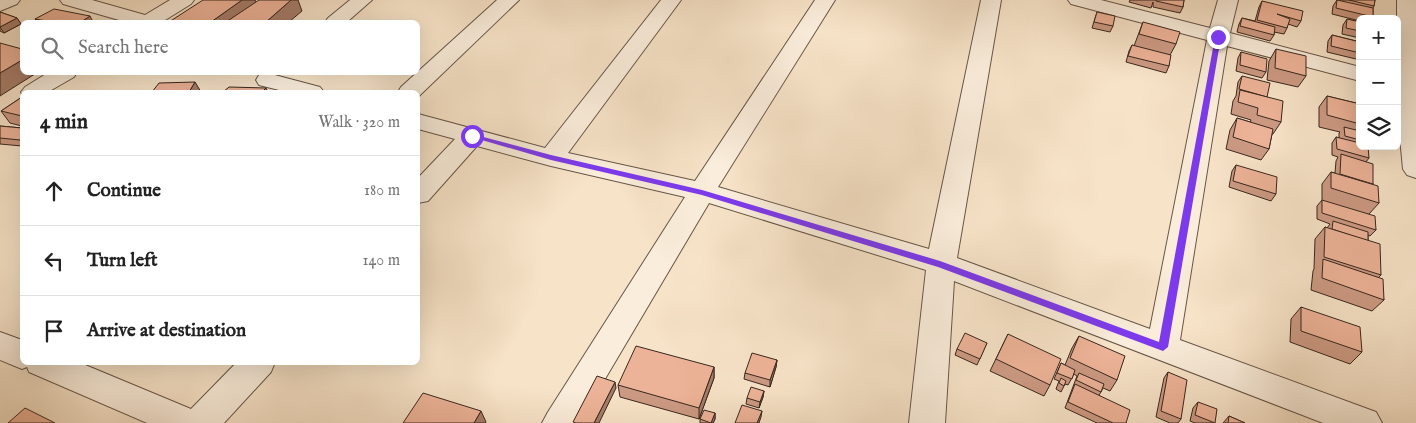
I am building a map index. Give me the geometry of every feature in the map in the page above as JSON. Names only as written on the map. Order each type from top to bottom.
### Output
[{"type":"street","points":[[0,5],[10,0]]},
{"type":"street","points":[[70,0],[140,20]]},
{"type":"street","points":[[150,20],[184,0]]},
{"type":"street","points":[[337,20],[362,0]]},
{"type":"street","points":[[411,90],[510,0]]},
{"type":"street","points":[[551,158],[671,0]]},
{"type":"street","points":[[560,423],[702,192],[825,0]]},
{"type":"street","points":[[927,423],[940,264],[991,0]]},
{"type":"street","points":[[1078,0],[1356,73]]},
{"type":"street","points":[[1163,347],[1218,37],[1228,0]]},
{"type":"street","points":[[1407,0],[1407,86],[1416,169]]},
{"type":"street","points":[[37,90],[61,75]]},
{"type":"street","points":[[273,75],[267,80],[304,90]]},
{"type":"street","points":[[420,122],[551,158],[702,192],[940,264],[1364,423]]},
{"type":"street","points":[[420,192],[472,136]]},
{"type":"street","points":[[0,345],[20,354]]},
{"type":"street","points":[[48,365],[185,423]]},
{"type":"street","points":[[202,423],[255,365]]},
{"type":"building","points":[[203,0],[242,0],[214,20],[172,20]]},
{"type":"building","points":[[259,0],[291,0],[268,20],[229,20]]},
{"type":"building","points":[[1156,0],[1184,0],[1183,7]]},
{"type":"building","points":[[1337,0],[1373,8],[1373,15],[1365,15],[1336,8]]},
{"type":"building","points":[[1349,0],[1375,0],[1374,6]]},
{"type":"building","points":[[1262,1],[1303,11],[1301,21],[1277,14],[1290,19],[1287,28],[1257,20]]},
{"type":"building","points":[[54,9],[90,16],[84,20],[35,19]]},
{"type":"building","points":[[0,12],[17,18],[0,27]]},
{"type":"building","points":[[1097,12],[1115,16],[1113,26],[1094,22]]},
{"type":"building","points":[[1242,18],[1275,27],[1274,35],[1240,26]]},
{"type":"building","points":[[1347,19],[1356,21],[1356,30],[1346,28]]},
{"type":"building","points":[[1143,22],[1180,32],[1176,44],[1139,34]]},
{"type":"building","points":[[1332,35],[1356,41],[1356,52],[1331,46]]},
{"type":"building","points":[[0,43],[20,48],[20,61],[0,73]]},
{"type":"building","points":[[1132,45],[1171,55],[1169,66],[1128,56]]},
{"type":"building","points":[[1276,49],[1306,56],[1306,76],[1275,68]]},
{"type":"building","points":[[1241,52],[1267,59],[1266,72],[1240,65]]},
{"type":"building","points":[[1242,76],[1270,83],[1267,97],[1239,89]]},
{"type":"building","points":[[195,82],[190,90],[154,90],[159,83]]},
{"type":"building","points":[[229,87],[266,88],[264,90],[225,90]]},
{"type":"building","points":[[1240,90],[1283,101],[1281,122],[1257,115],[1258,108],[1238,102]]},
{"type":"building","points":[[1327,96],[1356,103],[1356,123],[1327,115]]},
{"type":"building","points":[[20,98],[20,116],[1,111]]},
{"type":"building","points":[[1237,118],[1273,129],[1269,149],[1233,137]]},
{"type":"building","points":[[0,126],[20,128],[20,140],[0,138]]},
{"type":"building","points":[[1344,127],[1356,130],[1356,139],[1345,136]]},
{"type":"building","points":[[1336,137],[1356,142],[1356,150],[1368,150],[1369,158],[1337,149]]},
{"type":"building","points":[[1341,154],[1373,164],[1373,184],[1340,174]]},
{"type":"building","points":[[1236,165],[1277,177],[1276,194],[1233,181]]},
{"type":"building","points":[[1331,172],[1378,186],[1379,203],[1331,188]]},
{"type":"building","points":[[1322,200],[1375,216],[1376,230],[1322,213]]},
{"type":"building","points":[[1333,221],[1368,232],[1368,241],[1332,229]]},
{"type":"building","points":[[1325,227],[1380,244],[1381,275],[1324,257]]},
{"type":"building","points":[[1323,259],[1383,279],[1384,300],[1322,278]]},
{"type":"building","points":[[1301,307],[1360,327],[1362,352],[1301,331]]},
{"type":"building","points":[[965,333],[987,343],[980,359],[957,349]]},
{"type":"building","points":[[1008,334],[1061,359],[1050,385],[996,359]]},
{"type":"building","points":[[1079,336],[1125,356],[1117,380],[1070,358]]},
{"type":"building","points":[[636,346],[714,367],[699,408],[618,385]]},
{"type":"building","points":[[752,353],[777,360],[770,380],[745,373]]},
{"type":"building","points":[[1061,363],[1075,370],[1072,379],[1057,373]]},
{"type":"building","points":[[1168,372],[1187,380],[1181,419],[1161,411]]},
{"type":"building","points":[[1079,373],[1104,384],[1101,392],[1076,380]]},
{"type":"building","points":[[597,376],[615,382],[594,423],[573,422]]},
{"type":"building","points":[[1061,378],[1066,381],[1064,386],[1059,383]]},
{"type":"building","points":[[1075,384],[1130,410],[1126,423],[1113,423],[1068,402]]},
{"type":"building","points":[[751,387],[764,391],[760,402],[747,398]]},
{"type":"building","points":[[423,393],[481,411],[474,423],[403,423]]},
{"type":"building","points":[[1198,402],[1217,409],[1215,423],[1195,415]]},
{"type":"building","points":[[742,405],[762,411],[757,423],[735,423]]},
{"type":"building","points":[[25,408],[55,423],[8,423]]},
{"type":"building","points":[[704,410],[715,413],[711,423],[700,419]]},
{"type":"building","points":[[1229,416],[1245,423],[1228,423]]},
{"type":"route","points":[[472,136],[551,158],[702,192],[940,264],[1163,347],[1218,37]]}]
